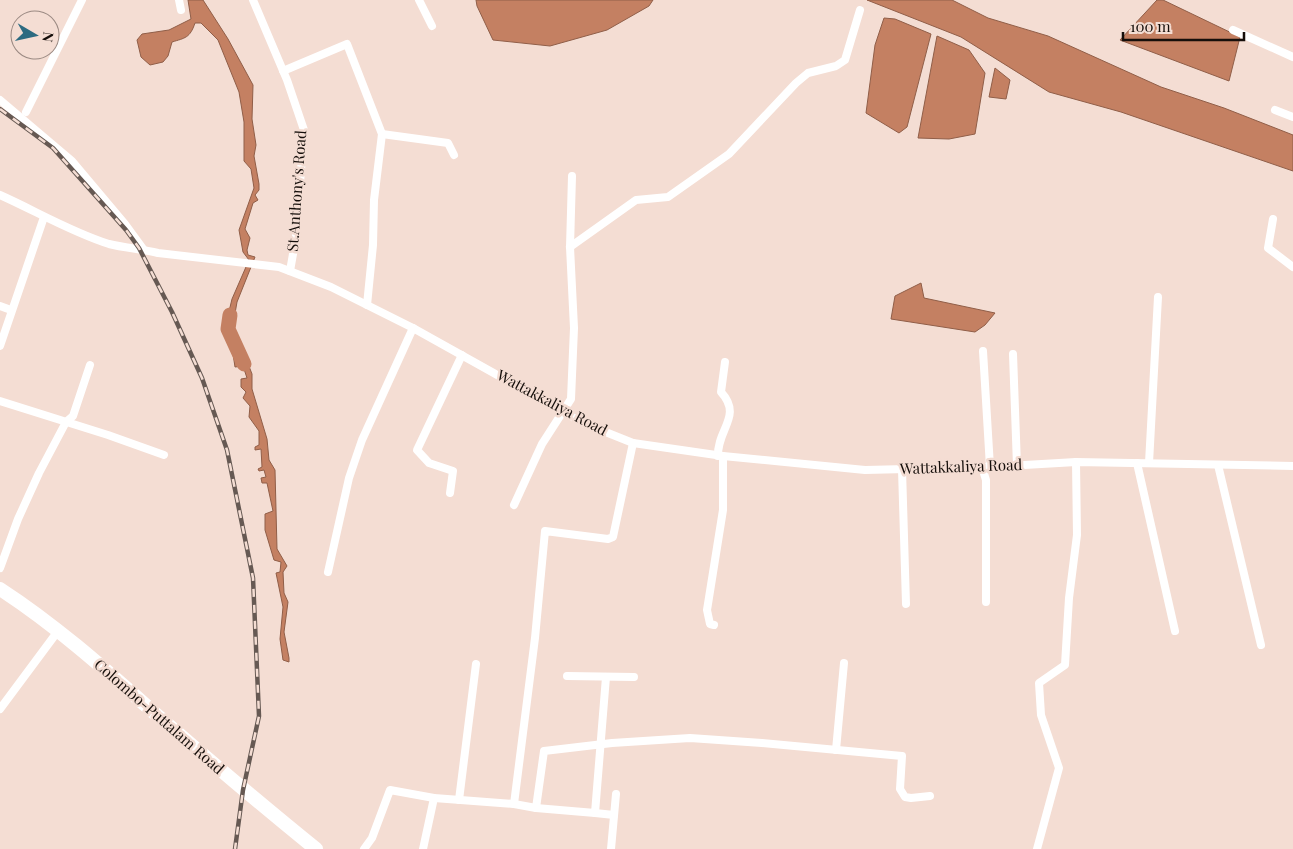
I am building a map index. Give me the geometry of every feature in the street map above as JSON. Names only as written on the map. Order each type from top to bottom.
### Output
[{"type":"highway","name":"Colombo-Puttalam Road","points":[[0,589],[58,631],[91,658],[243,790],[316,849]]},
{"type":"street","points":[[26,112],[82,0]]},
{"type":"street","points":[[179,0],[181,10]]},
{"type":"street","name":"St.Anthony's Road","points":[[253,0],[283,71],[304,130],[296,237],[290,271]]},
{"type":"street","points":[[419,0],[432,26]]},
{"type":"street","points":[[570,248],[636,200],[668,196],[729,154],[796,83],[808,73],[836,66],[845,60],[860,10]]},
{"type":"street","points":[[1233,30],[1293,57]]},
{"type":"street","points":[[283,71],[347,44],[382,134],[374,200],[373,246],[367,305]]},
{"type":"street","points":[[0,100],[72,161],[125,224],[144,250]]},
{"type":"street","points":[[1275,110],[1293,117]]},
{"type":"street","points":[[382,134],[448,143],[454,155]]},
{"type":"street","points":[[514,505],[542,444],[562,410],[571,399],[574,328],[570,248],[572,176]]},
{"type":"street","name":"Wattakkaliya Road","points":[[0,195],[44,217],[111,244],[158,253],[279,266],[331,287],[413,328],[583,423],[633,443],[720,456],[865,470],[1017,466],[1076,462],[1293,466]]},
{"type":"street","points":[[0,346],[44,217]]},
{"type":"street","points":[[1273,219],[1268,248],[1293,267]]},
{"type":"street","points":[[1149,463],[1158,298]]},
{"type":"street","points":[[0,306],[11,310]]},
{"type":"street","points":[[328,572],[349,478],[362,440],[413,328]]},
{"type":"street","points":[[983,351],[986,467],[986,602]]},
{"type":"street","points":[[1013,354],[1017,466]]},
{"type":"street","points":[[450,493],[453,471],[429,463],[417,450],[462,355]]},
{"type":"street","points":[[714,625],[710,624],[707,610],[723,510],[720,443],[730,416],[730,404],[721,392],[725,362]]},
{"type":"street","points":[[0,568],[21,511],[39,472],[66,422],[73,416],[90,365]]},
{"type":"street","points":[[0,401],[164,455]]},
{"type":"street","points":[[514,804],[535,638],[545,531],[608,539],[614,537],[633,443]]},
{"type":"street","points":[[1037,849],[1059,768],[1041,715],[1039,683],[1065,665],[1069,598],[1077,535],[1076,462]]},
{"type":"street","points":[[1137,463],[1175,631]]},
{"type":"street","points":[[1218,465],[1261,645]]},
{"type":"street","points":[[902,469],[906,604]]},
{"type":"street","points":[[0,709],[58,631]]},
{"type":"street","points":[[836,750],[844,663]]},
{"type":"street","points":[[459,800],[476,664]]},
{"type":"street","points":[[568,676],[634,677]]},
{"type":"street","points":[[595,813],[606,677]]},
{"type":"street","points":[[536,808],[544,751],[690,738],[902,756],[900,789],[905,797],[930,796]]},
{"type":"street","points":[[364,849],[372,838],[390,790],[434,798],[514,804],[536,808],[614,815]]},
{"type":"street","points":[[611,849],[616,794]]},
{"type":"street","points":[[423,849],[434,798]]},
{"type":"shaded area","points":[[188,0],[203,0],[228,39],[253,85],[252,119],[256,145],[254,156],[259,190],[255,195],[258,200],[253,203],[245,229],[250,238],[247,250],[248,255],[255,257],[237,302],[233,325],[252,374],[252,389],[267,439],[269,460],[275,470],[277,549],[287,566],[283,572],[284,593],[288,602],[284,632],[289,662],[283,660],[280,639],[283,607],[276,573],[280,572],[281,562],[274,560],[265,530],[265,514],[273,511],[267,483],[262,483],[261,478],[266,477],[264,470],[259,471],[258,469],[262,467],[261,449],[255,450],[255,447],[259,445],[259,431],[249,417],[250,406],[243,398],[246,392],[241,387],[241,379],[247,378],[243,366],[235,367],[233,354],[239,341],[225,328],[232,299],[249,260],[243,252],[239,230],[254,188],[251,169],[244,161],[244,122],[239,92],[218,40],[201,23],[195,23],[191,32],[186,37],[172,42],[168,56],[163,62],[150,65],[141,57],[137,40],[142,34],[169,30],[191,19]]},
{"type":"shaded area","points":[[476,0],[653,0],[649,6],[607,30],[550,46],[493,40]]},
{"type":"shaded area","points":[[867,0],[952,0],[988,18],[1048,36],[1161,87],[1224,108],[1293,135],[1293,171],[1121,112],[1049,92],[961,37]]},
{"type":"shaded area","points":[[1157,0],[1163,0],[1240,37],[1229,81],[1120,40]]},
{"type":"shaded area","points":[[884,18],[895,19],[931,34],[907,127],[899,133],[866,113],[875,45]]},
{"type":"shaded area","points":[[937,36],[969,50],[985,73],[975,134],[949,139],[918,138]]},
{"type":"shaded area","points":[[995,68],[1010,80],[1006,99],[989,97]]},
{"type":"shaded area","points":[[921,283],[924,298],[995,313],[985,325],[975,332],[891,319],[895,296]]},
{"type":"waterway","points":[[230,315],[228,329],[244,364]]},
{"type":"railway","points":[[0,109],[53,148],[126,230],[139,248],[172,312],[202,378],[227,450],[253,578],[259,716],[243,790],[235,849]]}]
